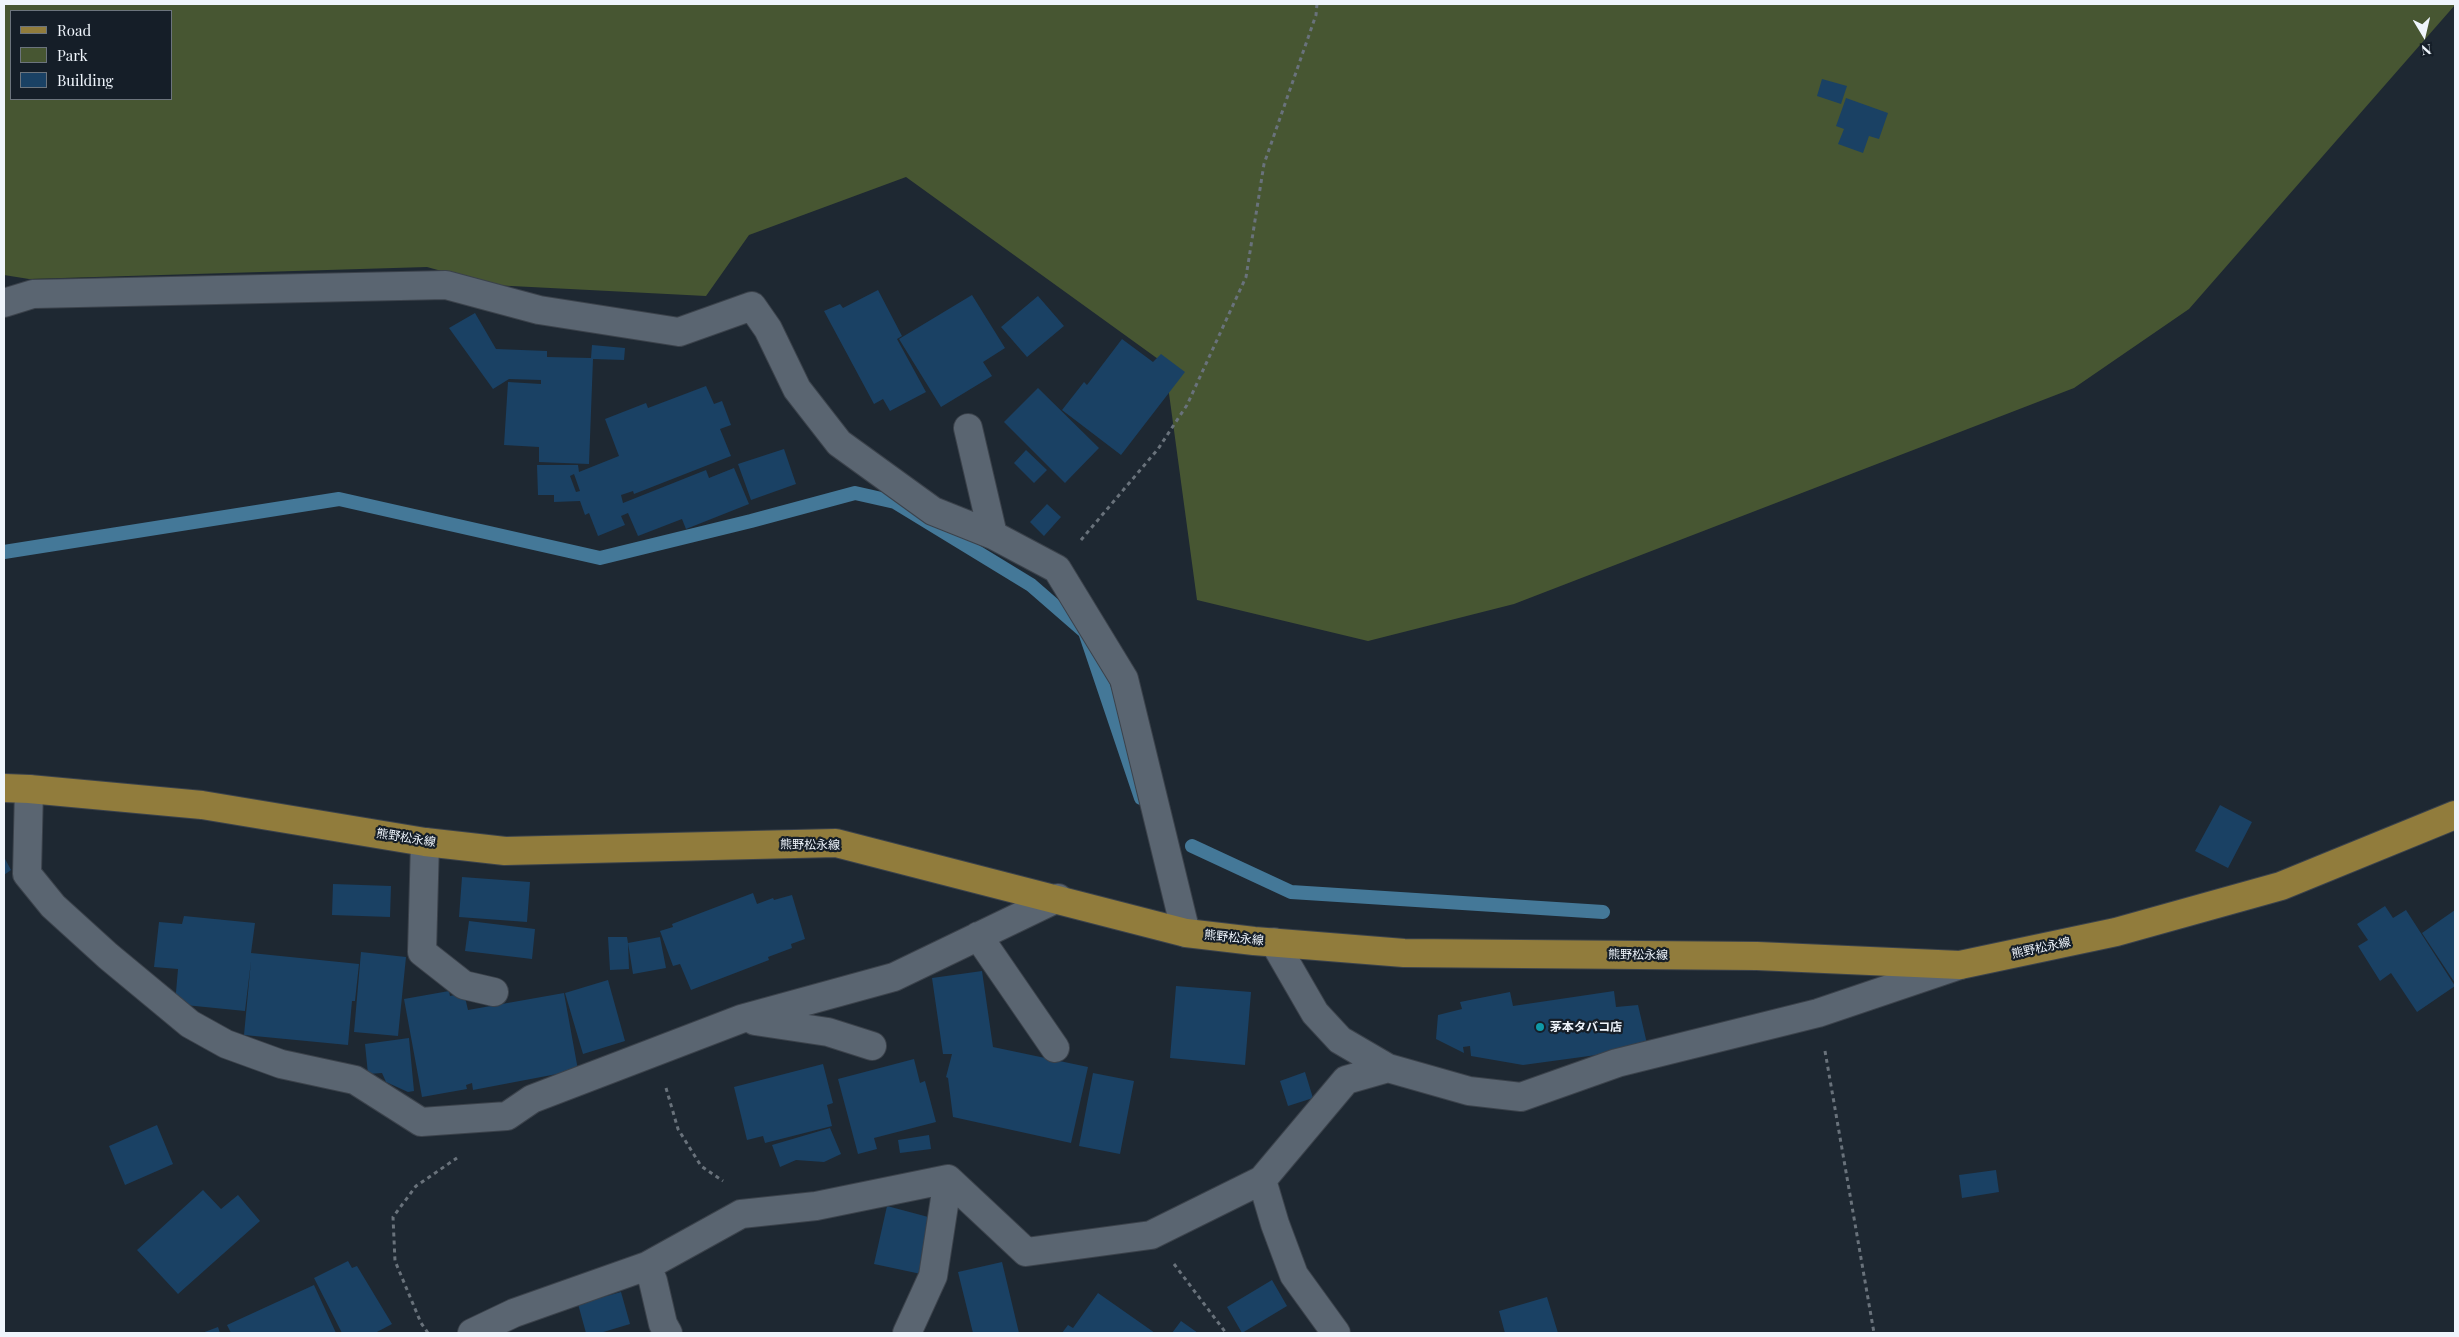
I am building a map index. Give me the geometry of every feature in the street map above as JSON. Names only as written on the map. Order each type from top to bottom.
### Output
[{"type":"main road","name":"熊野松永線","points":[[16,788],[202,805],[425,842],[506,851],[836,843],[1058,898],[1186,933],[1274,942],[1404,953],[1757,956],[1960,965],[2116,932],[2281,886],[2455,815]]},
{"type":"street","points":[[4,304],[33,294],[446,285],[539,310],[679,332],[752,306],[768,329],[797,389],[839,443],[933,511],[993,535],[1057,568],[1124,679],[1186,933]]},
{"type":"street","points":[[968,428],[993,535]]},
{"type":"street","points":[[16,788],[27,874],[53,906],[108,956],[190,1024],[226,1044],[281,1064],[356,1080],[421,1122],[508,1116],[532,1099],[741,1019],[894,977],[1058,898]]},
{"type":"street","points":[[425,842],[422,952],[464,985],[494,992]]},
{"type":"street","points":[[978,936],[1055,1048]]},
{"type":"street","points":[[1274,942],[1316,1013],[1340,1040],[1388,1068],[1469,1091],[1521,1097],[1617,1063],[1818,1013],[1960,965]]},
{"type":"street","points":[[741,1019],[828,1032],[872,1046]]},
{"type":"street","points":[[948,1179],[1026,1252],[1151,1235],[1262,1180],[1346,1080],[1388,1068]]},
{"type":"street","points":[[472,1333],[514,1313],[647,1266],[741,1214],[816,1206],[948,1179]]},
{"type":"street","points":[[907,1333],[933,1276],[948,1179]]},
{"type":"street","points":[[1262,1180],[1275,1224],[1294,1275],[1336,1333]]},
{"type":"street","points":[[647,1266],[653,1281],[662,1324],[668,1333]]},
{"type":"path","points":[[1057,568],[1158,450],[1188,405],[1246,277],[1264,164],[1316,15],[1317,4]]},
{"type":"path","points":[[1818,1013],[1874,1333]]},
{"type":"path","points":[[656,1052],[678,1129],[700,1166],[725,1182]]},
{"type":"path","points":[[428,1333],[421,1323],[395,1261],[393,1217],[416,1186],[459,1156]]},
{"type":"path","points":[[1151,1235],[1226,1333]]},
{"type":"green space","points":[[4,4],[2455,4],[2189,309],[2074,388],[1514,604],[1368,641],[1197,600],[1165,364],[906,177],[749,235],[706,296],[492,285],[427,267],[29,279],[4,275]]},
{"type":"building","points":[[1822,79],[1847,86],[1841,104],[1817,96]]},
{"type":"building","points":[[1846,98],[1888,113],[1879,139],[1869,136],[1863,153],[1838,144],[1844,129],[1836,126]]},
{"type":"building","points":[[878,290],[902,336],[897,339],[926,392],[890,411],[883,399],[874,404],[824,311],[840,304],[843,308]]},
{"type":"building","points":[[972,295],[1005,348],[983,362],[992,376],[941,407],[899,339]]},
{"type":"building","points":[[1038,296],[1064,326],[1027,357],[1001,327]]},
{"type":"building","points":[[475,313],[496,349],[547,351],[547,357],[591,358],[592,345],[625,348],[624,360],[593,359],[589,464],[539,462],[539,447],[504,445],[508,382],[541,384],[541,380],[509,379],[493,389],[449,328]]},
{"type":"building","points":[[1122,339],[1153,362],[1161,354],[1185,372],[1121,455],[1062,410],[1084,382],[1087,385]]},
{"type":"building","points":[[706,386],[714,404],[722,401],[731,425],[720,429],[731,456],[634,494],[633,491],[621,495],[623,503],[706,470],[709,478],[734,468],[749,504],[686,529],[682,519],[638,536],[628,513],[621,516],[625,525],[598,536],[589,513],[585,515],[580,501],[554,502],[554,495],[538,495],[537,465],[578,465],[579,472],[619,456],[605,419],[646,403],[648,408]],"holes":[[[574,474],[580,491],[576,492],[570,476]]]},
{"type":"building","points":[[1038,388],[1099,448],[1065,483],[1004,422]]},
{"type":"building","points":[[784,449],[796,484],[751,500],[738,464]]},
{"type":"building","points":[[1026,450],[1047,470],[1034,483],[1014,463]]},
{"type":"building","points":[[1047,504],[1061,517],[1044,536],[1030,522]]},
{"type":"building","points":[[2220,805],[2252,822],[2228,868],[2195,851]]},
{"type":"building","points":[[4,857],[11,870],[4,875]]},
{"type":"building","points":[[462,877],[530,882],[527,922],[459,917]]},
{"type":"building","points":[[333,884],[391,886],[390,917],[332,915]]},
{"type":"building","points":[[753,893],[757,904],[773,898],[774,900],[792,895],[805,939],[791,944],[792,948],[768,957],[769,960],[691,990],[680,964],[673,966],[660,931],[673,927],[672,924]]},
{"type":"building","points":[[2385,906],[2393,918],[2406,910],[2455,986],[2417,1012],[2391,973],[2380,981],[2358,946],[2368,940],[2357,924]]},
{"type":"building","points":[[2455,910],[2455,983],[2422,933]]},
{"type":"building","points":[[184,916],[255,923],[251,953],[359,964],[355,1001],[352,1001],[348,1045],[244,1035],[251,961],[245,1011],[175,1004],[178,969],[154,967],[159,922],[182,924]]},
{"type":"building","points":[[469,921],[535,929],[532,959],[465,951]]},
{"type":"building","points":[[608,937],[627,937],[629,969],[610,970]]},
{"type":"building","points":[[660,937],[666,968],[633,974],[628,943]]},
{"type":"building","points":[[361,952],[406,957],[398,1036],[354,1032]]},
{"type":"building","points":[[982,971],[993,1047],[1088,1067],[1071,1143],[953,1117],[948,1078],[946,1077],[952,1054],[943,1054],[932,978]]},
{"type":"building","points":[[608,980],[625,1041],[583,1054],[565,993]]},
{"type":"building","points":[[1176,986],[1251,992],[1245,1065],[1170,1058]]},
{"type":"building","points":[[449,991],[450,996],[464,993],[468,1010],[564,993],[578,1070],[473,1090],[472,1083],[466,1085],[467,1089],[422,1097],[404,999]]},
{"type":"building","name":"茅本タバコ店","points":[[1614,991],[1616,1007],[1638,1005],[1648,1048],[1523,1065],[1471,1056],[1470,1046],[1463,1047],[1464,1053],[1436,1039],[1438,1015],[1462,1009],[1460,1002],[1510,992],[1513,1006]]},
{"type":"building","points":[[409,1038],[414,1091],[408,1092],[386,1082],[382,1073],[368,1074],[365,1044]]},
{"type":"building","points":[[914,1059],[920,1083],[925,1081],[936,1122],[874,1138],[877,1149],[858,1154],[838,1079]]},
{"type":"building","points":[[823,1064],[833,1103],[827,1105],[832,1126],[765,1143],[763,1136],[747,1140],[734,1087]]},
{"type":"building","points":[[1305,1072],[1313,1098],[1288,1106],[1280,1081]]},
{"type":"building","points":[[1093,1073],[1134,1081],[1120,1154],[1079,1146]]},
{"type":"building","points":[[157,1125],[173,1164],[125,1185],[109,1146]]},
{"type":"building","points":[[830,1128],[841,1154],[824,1162],[796,1160],[780,1167],[772,1145]]},
{"type":"building","points":[[929,1135],[931,1149],[900,1153],[898,1140]]},
{"type":"building","points":[[1996,1170],[1999,1192],[1962,1198],[1959,1175]]},
{"type":"building","points":[[203,1190],[221,1209],[238,1195],[260,1221],[178,1294],[137,1250]]},
{"type":"building","points":[[887,1206],[932,1218],[921,1274],[874,1264]]},
{"type":"building","points":[[348,1261],[352,1268],[357,1266],[392,1324],[375,1333],[342,1333],[314,1278]]},
{"type":"building","points":[[1002,1262],[1019,1333],[973,1333],[958,1272]]},
{"type":"building","points":[[1272,1280],[1287,1306],[1242,1333],[1227,1307]]},
{"type":"building","points":[[314,1285],[336,1333],[231,1333],[227,1325]]},
{"type":"building","points":[[621,1292],[630,1324],[600,1333],[586,1333],[578,1304]]},
{"type":"building","points":[[1098,1293],[1155,1333],[1062,1333],[1068,1325],[1073,1328]]},
{"type":"building","points":[[1547,1297],[1558,1333],[1505,1333],[1499,1311]]},
{"type":"building","points":[[1181,1321],[1198,1333],[1172,1333]]},
{"type":"building","points":[[218,1327],[220,1333],[202,1333]]},
{"type":"waterway","points":[[4,552],[339,499],[600,558],[855,493],[895,502],[1031,585],[1085,632],[1141,798]]},
{"type":"waterway","points":[[1192,846],[1291,892],[1603,912]]},
{"type":"place","name":"茅本タバコ店","points":[[1540,1027]]}]
